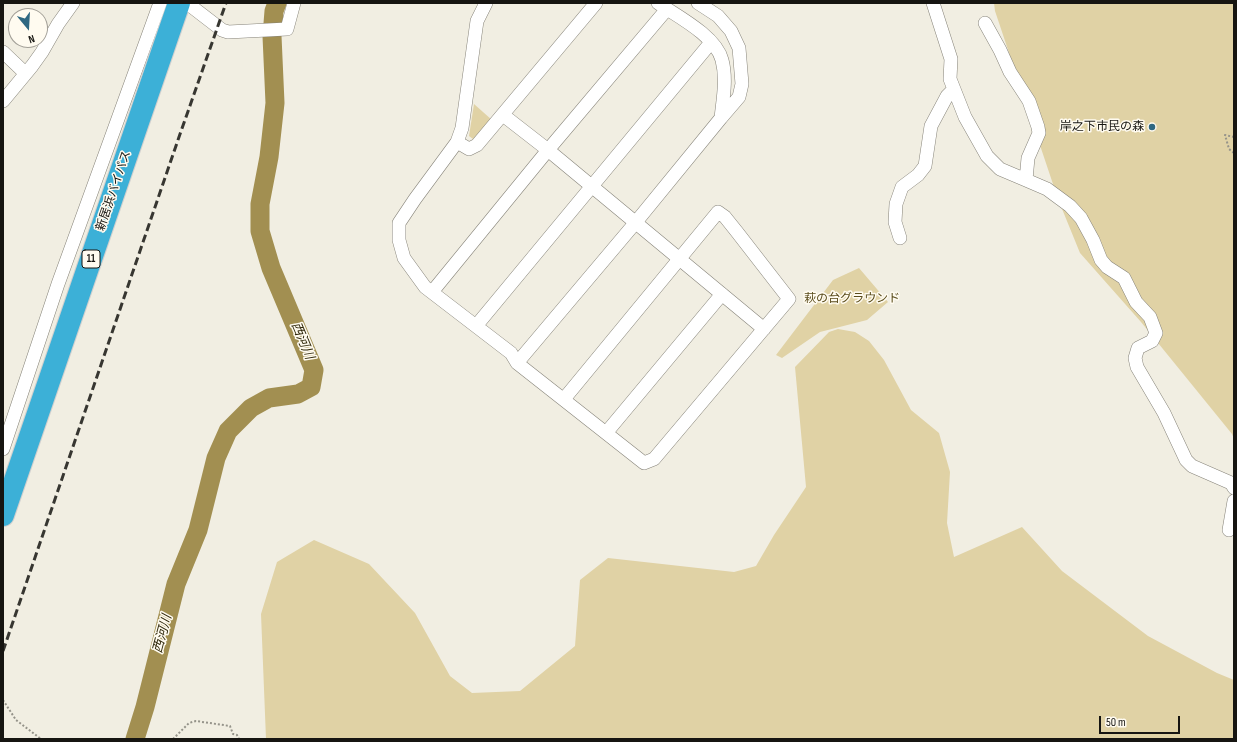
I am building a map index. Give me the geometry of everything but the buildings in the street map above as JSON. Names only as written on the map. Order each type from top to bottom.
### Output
[{"type":"highway","name":"新居浜バイパス","points":[[5,505],[179,3]]},
{"type":"street","points":[[3,101],[42,52],[58,24],[73,3]]},
{"type":"street","points":[[3,449],[58,284],[160,3]]},
{"type":"street","points":[[187,3],[222,30],[228,32],[287,29],[294,3]]},
{"type":"street","points":[[486,3],[478,21],[462,128],[457,142],[399,223],[399,240],[404,258],[426,287],[511,353],[517,363],[644,463],[654,459],[789,299],[725,217],[718,212],[564,400]]},
{"type":"street","points":[[457,142],[469,149],[477,146],[596,3]]},
{"type":"street","points":[[517,363],[739,97],[742,84],[739,48],[731,31],[718,16],[698,3]]},
{"type":"street","points":[[933,3],[951,59],[950,79],[965,117],[987,156],[1000,169],[1047,189],[1070,206],[1082,218],[1101,260],[1107,267],[1124,278],[1136,302],[1150,317],[1156,333],[1152,341],[1138,348],[1135,358],[1137,367],[1164,413],[1186,460],[1192,466],[1230,483],[1234,488]]},
{"type":"street","points":[[432,292],[548,150],[662,6],[699,30],[713,44],[722,58],[724,81],[721,118]]},
{"type":"street","points":[[985,23],[1010,72],[1029,101],[1038,126],[1039,133],[1028,158],[1026,180]]},
{"type":"street","points":[[476,326],[708,46],[713,44]]},
{"type":"street","points":[[3,52],[25,73]]},
{"type":"street","points":[[900,238],[895,222],[896,204],[902,187],[918,175],[925,166],[931,126],[947,96],[954,89]]},
{"type":"street","points":[[503,115],[548,150],[764,328]]},
{"type":"street","points":[[606,433],[722,294]]},
{"type":"street","points":[[1229,530],[1234,501]]},
{"type":"path","points":[[1234,137],[1225,135],[1229,149],[1234,153]]},
{"type":"path","points":[[3,700],[16,720],[41,739]]},
{"type":"path","points":[[173,739],[189,723],[196,721],[230,726],[233,734],[237,735],[239,739]]},
{"type":"green space","name":"岸之下市民の森","points":[[994,3],[1234,3],[1234,439],[1232,434],[1141,322],[1080,253],[1058,199],[995,11]]},
{"type":"green space","points":[[474,104],[492,120],[473,139],[469,136]]},
{"type":"green space","name":"萩の台グラウンド","points":[[859,268],[888,302],[867,320],[820,332],[782,358],[776,355],[833,280]]},
{"type":"green space","points":[[838,329],[855,332],[869,341],[884,360],[911,410],[939,433],[950,472],[947,523],[954,557],[1022,527],[1062,571],[1148,636],[1217,673],[1234,680],[1234,739],[266,739],[261,614],[277,562],[314,540],[369,564],[415,613],[450,676],[472,693],[520,691],[575,646],[580,580],[608,558],[734,572],[756,566],[774,535],[806,487],[795,367],[829,332]]},
{"type":"waterway","name":"西河川","points":[[135,739],[145,707],[176,584],[198,530],[216,458],[228,431],[251,408],[269,398],[298,394],[311,387],[314,370],[271,268],[260,231],[260,204],[269,157],[275,103],[272,36],[274,11],[277,3]]},
{"type":"railway","points":[[3,651],[226,3]]},
{"type":"place","name":"岸之下市民の森","points":[[1152,127]]}]
